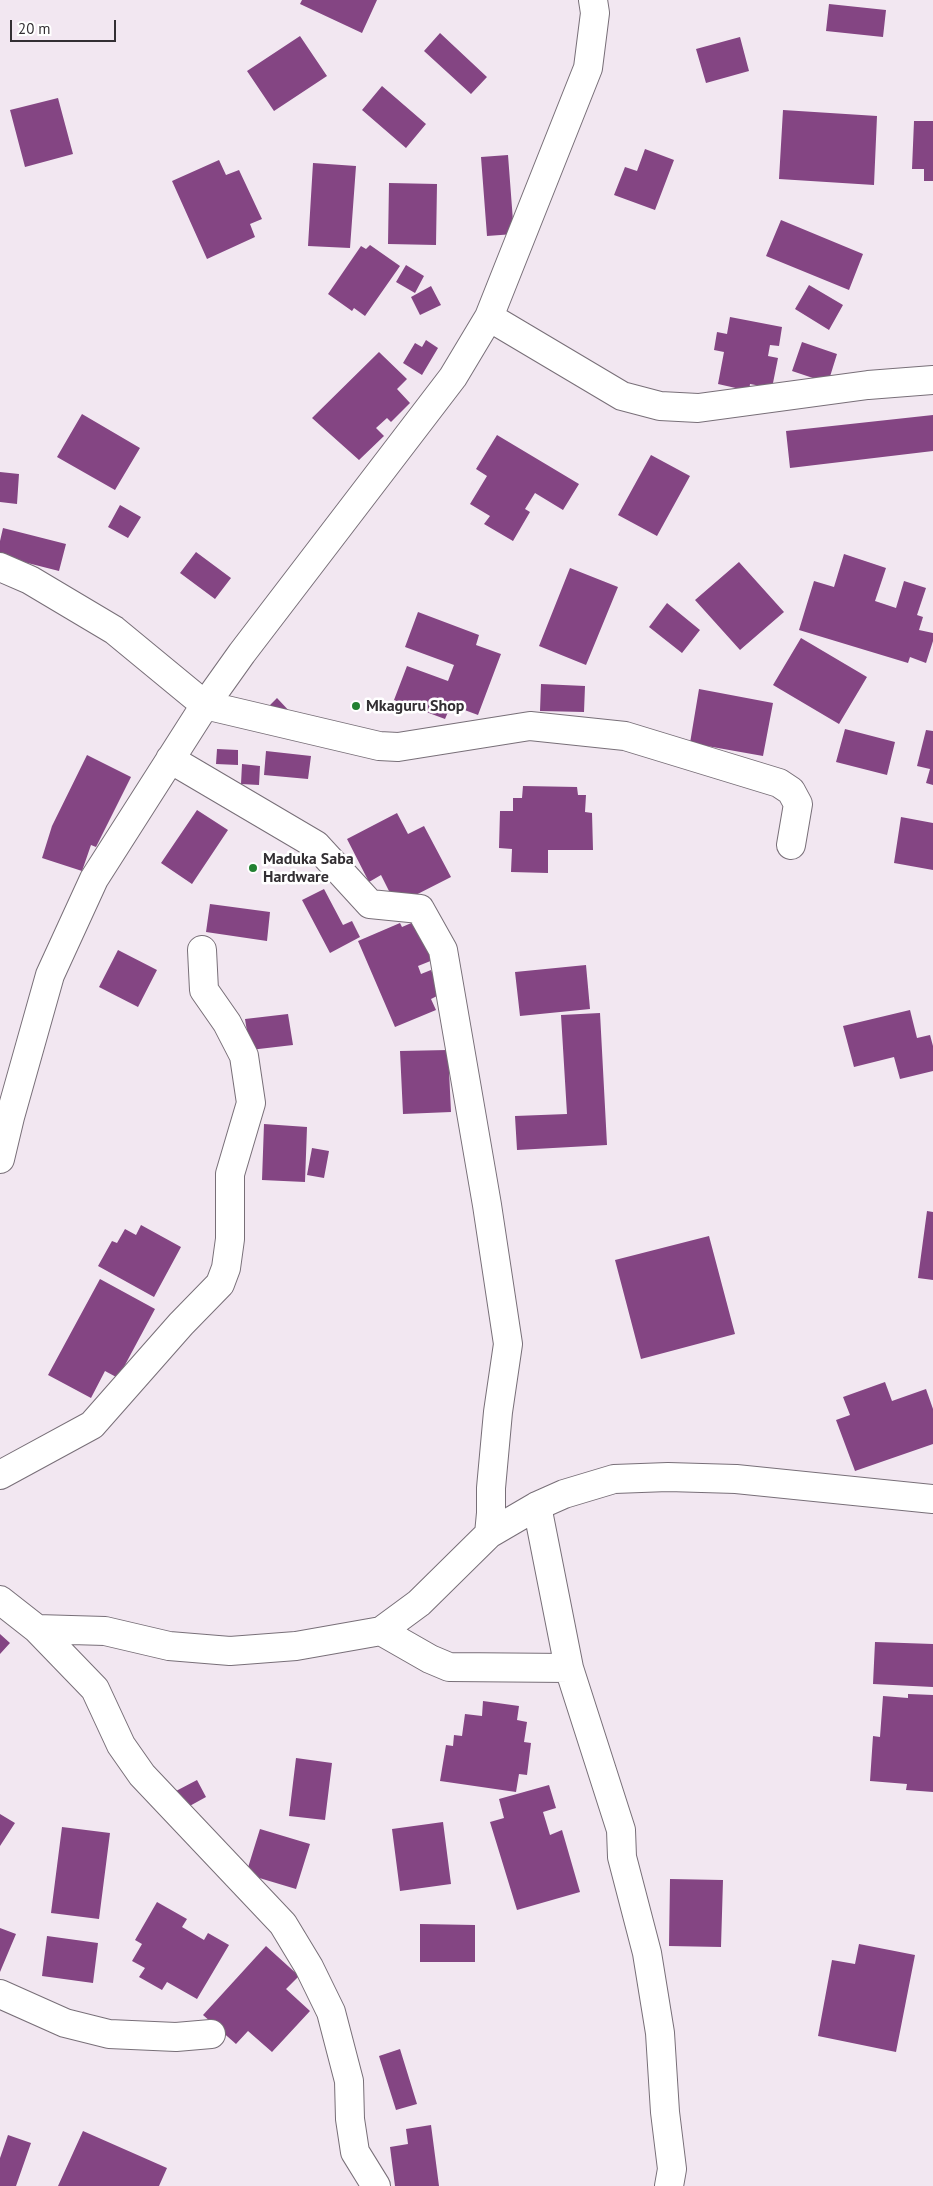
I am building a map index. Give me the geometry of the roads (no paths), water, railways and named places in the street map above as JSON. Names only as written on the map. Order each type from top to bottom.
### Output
[{"type":"street","points":[[0,1159],[50,975],[94,879],[205,705],[242,653],[453,377],[489,317],[588,68],[595,13],[593,0]]},
{"type":"street","points":[[489,317],[622,396],[660,406],[698,408],[868,385],[933,380]]},
{"type":"street","points":[[0,567],[30,580],[114,630],[205,705],[379,746],[398,747],[530,726],[626,736],[780,783],[792,791],[798,804],[791,845]]},
{"type":"street","points":[[170,760],[316,845],[370,904],[420,909],[443,950],[487,1205],[508,1344],[497,1422],[489,1534]]},
{"type":"street","points":[[0,1475],[92,1425],[181,1324],[220,1284],[226,1268],[230,1239],[230,1174],[251,1103],[244,1056],[227,1023],[204,990],[202,950]]},
{"type":"street","points":[[36,1629],[105,1631],[170,1646],[230,1651],[296,1646],[381,1631],[419,1603],[489,1534],[537,1506],[564,1494],[614,1479],[668,1477],[736,1479],[933,1498]]},
{"type":"street","points":[[537,1506],[569,1668],[621,1830],[622,1857],[647,1953],[660,2033],[665,2112],[672,2170],[670,2186]]},
{"type":"street","points":[[0,1600],[36,1629],[95,1689],[121,1745],[142,1775],[283,1924],[309,1967],[331,2012],[349,2082],[350,2119],[356,2152],[376,2186]]},
{"type":"street","points":[[381,1631],[430,1659],[449,1667],[569,1668]]},
{"type":"street","points":[[0,1994],[65,2023],[109,2034],[176,2037],[211,2034]]},
{"type":"place","name":"Mkaguru Shop","points":[[356,706]]},
{"type":"place","name":"Maduka Saba Hardware","points":[[253,868]]}]
